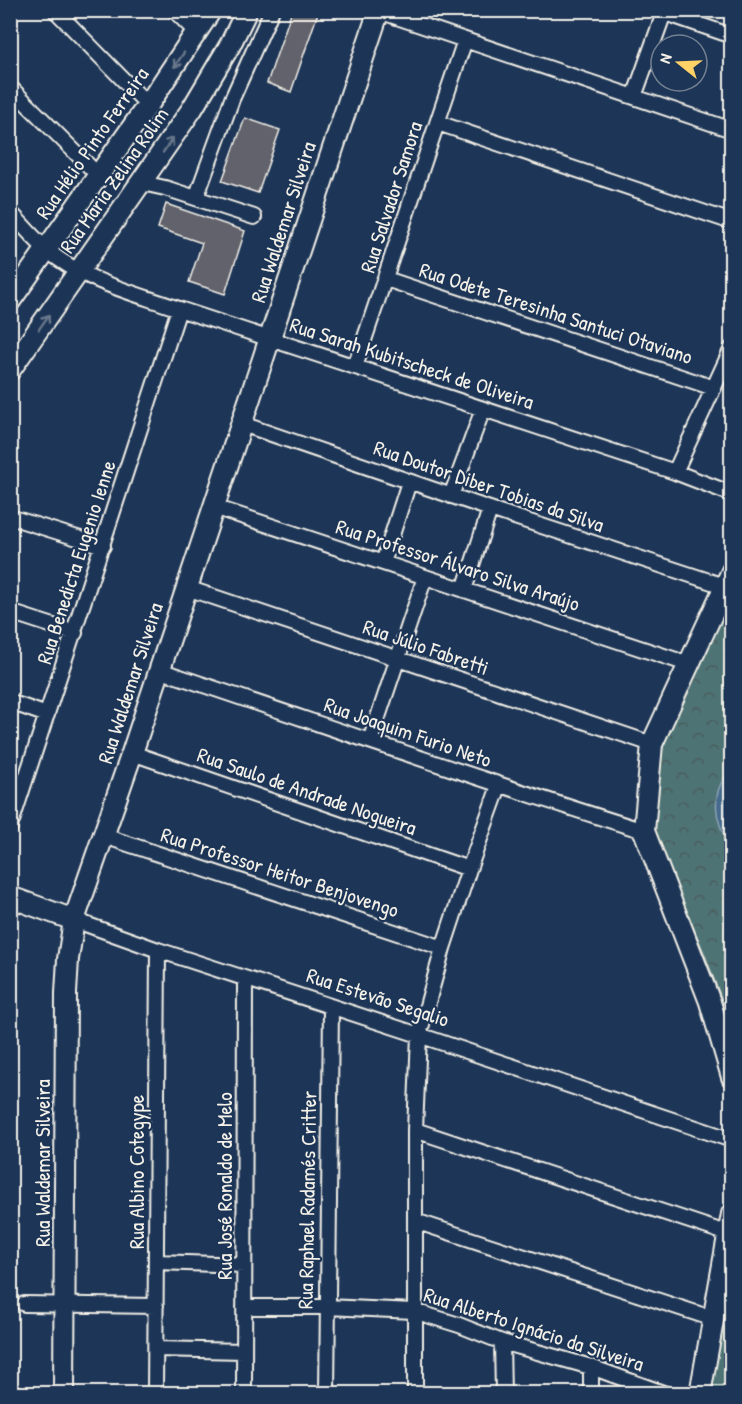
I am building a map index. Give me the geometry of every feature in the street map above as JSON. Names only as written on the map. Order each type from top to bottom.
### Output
[{"type":"street","points":[[55,10],[148,105]]},
{"type":"street","points":[[174,10],[197,33]]},
{"type":"street","name":"Rua Hélio Pinto Ferreira","points":[[10,301],[99,176],[211,10]]},
{"type":"street","name":"Rua Maria Zelina Rolim","points":[[10,370],[192,110],[230,45],[247,10]]},
{"type":"street","points":[[196,198],[232,99],[272,10]]},
{"type":"street","points":[[379,11],[732,130]]},
{"type":"street","name":"Rua Waldemar Silveira","points":[[64,1394],[66,993],[74,920],[132,753],[379,11]]},
{"type":"street","points":[[634,97],[662,11],[732,36]]},
{"type":"street","name":"Rua Salvador Samora","points":[[356,367],[465,40]]},
{"type":"street","points":[[10,87],[99,176]]},
{"type":"street","points":[[438,123],[732,222]]},
{"type":"street","points":[[142,183],[254,217]]},
{"type":"street","name":"Rua Sarah Kubitscheck de Oliveira","points":[[10,212],[46,250],[80,272],[179,309],[675,472],[732,494]]},
{"type":"street","name":"Rua Odete Teresinha Santuci Otaviano","points":[[386,279],[714,388]]},
{"type":"street","name":"Rua Benedicta Eugenio Ienne","points":[[10,827],[16,791],[47,715],[75,633],[179,309]]},
{"type":"street","points":[[675,472],[732,348]]},
{"type":"street","points":[[451,496],[483,409]]},
{"type":"street","name":"Rua Doutor Diber Tobias da Silva","points":[[242,424],[490,509],[728,578]]},
{"type":"street","points":[[383,563],[410,482]]},
{"type":"street","name":"Rua Professor Álvaro Silva Araújo","points":[[214,507],[688,664]]},
{"type":"street","points":[[464,590],[490,509]]},
{"type":"street","points":[[10,517],[104,546]]},
{"type":"street","points":[[370,741],[425,577]]},
{"type":"street","points":[[728,578],[652,744],[644,831],[710,1002],[732,1077]]},
{"type":"street","name":"Rua Júlio Fabretti","points":[[187,588],[652,744]]},
{"type":"street","points":[[10,612],[75,633]]},
{"type":"street","name":"Rua Joaquim Furio Neto","points":[[159,670],[500,786],[644,831]]},
{"type":"street","points":[[10,702],[47,715]]},
{"type":"street","name":"Rua Saulo de Andrade Nogueira","points":[[132,753],[469,869]]},
{"type":"street","points":[[415,1394],[415,1130],[418,1035],[469,869],[500,786]]},
{"type":"street","name":"Rua Professor Heitor Benjovengo","points":[[104,836],[443,948]]},
{"type":"street","name":"Rua Estevão Segalio","points":[[10,897],[158,950],[732,1140]]},
{"type":"street","name":"Rua Albino Cotegype","points":[[155,1394],[158,950]]},
{"type":"street","name":"Rua José Ronaldo de Melo","points":[[244,1394],[246,979]]},
{"type":"street","name":"Rua Raphael Radamés Critter","points":[[327,1394],[331,1007]]},
{"type":"street","points":[[415,1130],[729,1234]]},
{"type":"street","points":[[700,1394],[732,1214]]},
{"type":"street","points":[[415,1221],[714,1319]]},
{"type":"street","points":[[157,1262],[244,1265]]},
{"type":"street","points":[[24,1304],[156,1306]]},
{"type":"street","name":"Rua Alberto Ignácio da Silveira","points":[[244,1307],[327,1307],[414,1311],[502,1342],[591,1367],[666,1394]]},
{"type":"street","points":[[502,1342],[503,1394]]},
{"type":"street","points":[[156,1349],[244,1351]]},
{"type":"street","points":[[591,1367],[591,1394]]},
{"type":"green space","points":[[731,592],[731,1025],[705,955],[653,833],[655,773],[672,719]]},
{"type":"green space","points":[[731,1239],[731,1393],[704,1394]]},
{"type":"water","points":[[731,769],[731,834],[728,836],[723,833],[720,824],[716,800],[721,784]]},
{"type":"building","points":[[292,10],[319,10],[291,92],[267,83]]},
{"type":"building","points":[[245,118],[280,130],[258,193],[222,181]]},
{"type":"building","points":[[166,204],[245,231],[225,294],[189,282],[202,243],[158,228]]}]
